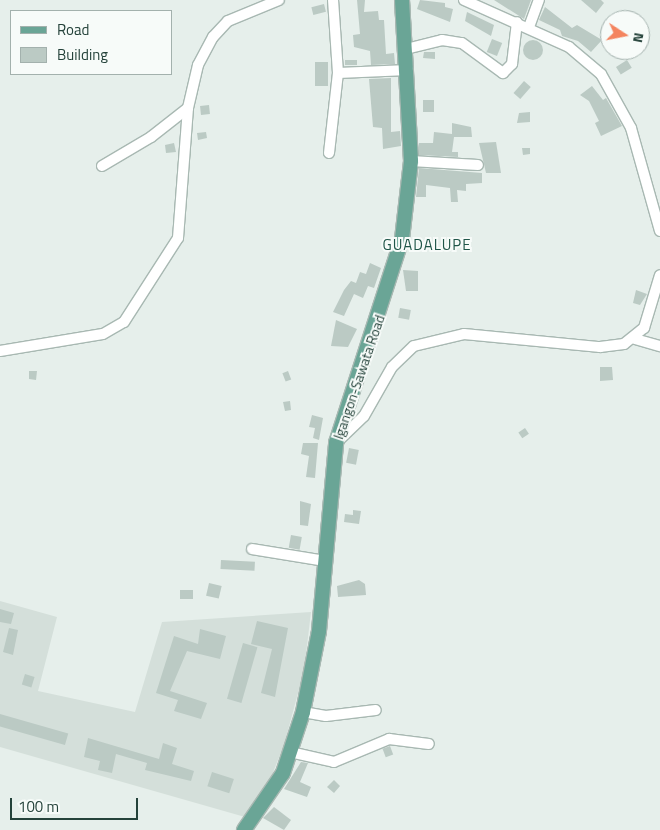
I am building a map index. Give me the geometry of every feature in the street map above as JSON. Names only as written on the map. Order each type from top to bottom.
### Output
[{"type":"main road","name":"Igangon-Sawata Road","points":[[244,830],[271,794],[290,752],[303,712],[319,631],[336,443],[394,269],[406,215],[411,161],[408,70],[402,0]]},
{"type":"street","points":[[0,351],[103,334],[128,316],[178,238],[188,108],[198,66],[213,37],[243,11],[279,0]]},
{"type":"street","points":[[330,153],[338,72],[333,0]]},
{"type":"street","points":[[464,0],[530,27],[586,58],[613,93],[631,128],[660,231]]},
{"type":"street","points":[[530,27],[539,0]]},
{"type":"street","points":[[406,49],[442,40],[462,43],[503,73],[512,64],[517,22]]},
{"type":"street","points":[[338,72],[408,70]]},
{"type":"street","points":[[102,166],[151,137],[188,108]]},
{"type":"street","points":[[411,161],[478,165]]},
{"type":"street","points":[[635,339],[650,313],[660,275]]},
{"type":"street","points":[[336,443],[364,416],[398,359],[426,340],[464,334],[600,348],[635,339],[660,346]]},
{"type":"street","points":[[252,549],[325,561]]},
{"type":"street","points":[[303,712],[326,716],[376,710]]},
{"type":"street","points":[[290,752],[334,762],[389,739],[429,744]]},
{"type":"shaded area","points":[[0,601],[57,617],[38,691],[135,712],[162,622],[311,612],[304,671],[284,745],[272,775],[245,817],[0,747]]},
{"type":"building","points":[[357,0],[365,0],[364,12],[378,11],[379,20],[384,20],[386,54],[394,53],[395,64],[371,65],[370,51],[354,47],[353,35],[360,34]]},
{"type":"building","points":[[420,0],[445,3],[445,7],[453,9],[450,22],[417,9]]},
{"type":"building","points":[[494,0],[531,0],[524,19]]},
{"type":"building","points":[[581,0],[601,0],[604,3],[596,13]]},
{"type":"building","points":[[324,4],[326,12],[313,15],[311,7]]},
{"type":"building","points":[[545,7],[572,28],[577,25],[600,39],[600,42],[591,52],[578,41],[562,36],[560,30],[539,20]]},
{"type":"building","points":[[467,12],[494,25],[491,36],[465,21]]},
{"type":"building","points":[[492,39],[502,43],[497,56],[487,52]]},
{"type":"building","points":[[533,40],[540,43],[543,50],[540,57],[533,60],[526,57],[523,50],[526,43]]},
{"type":"building","points":[[424,52],[435,52],[435,59],[423,58]]},
{"type":"building","points":[[345,60],[357,60],[357,65],[345,65]]},
{"type":"building","points":[[627,60],[632,68],[621,75],[616,67]]},
{"type":"building","points":[[315,62],[328,62],[328,86],[315,86]]},
{"type":"building","points":[[391,78],[391,132],[400,131],[401,146],[383,149],[382,128],[373,127],[369,79]]},
{"type":"building","points":[[524,81],[531,87],[520,99],[514,93]]},
{"type":"building","points":[[592,86],[603,100],[606,98],[622,126],[601,136],[595,123],[599,121],[589,101],[580,95]]},
{"type":"building","points":[[423,100],[434,100],[434,112],[423,112]]},
{"type":"building","points":[[209,105],[210,114],[201,115],[200,106]]},
{"type":"building","points":[[530,112],[530,122],[517,123],[519,113]]},
{"type":"building","points":[[452,123],[471,127],[472,137],[454,137],[452,152],[458,152],[458,157],[419,155],[419,143],[433,143],[434,132],[452,134]]},
{"type":"building","points":[[206,132],[207,138],[198,140],[197,133]]},
{"type":"building","points":[[496,142],[501,173],[486,173],[479,143]]},
{"type":"building","points":[[174,143],[176,152],[166,153],[165,145]]},
{"type":"building","points":[[522,148],[530,148],[530,154],[523,155]]},
{"type":"building","points":[[419,168],[482,173],[482,183],[466,184],[466,191],[457,190],[458,202],[451,202],[450,188],[426,185],[426,197],[416,197]]},
{"type":"building","points":[[370,263],[381,268],[374,288],[368,286],[363,298],[354,294],[344,316],[333,312],[344,290],[351,281],[356,283],[360,272],[366,274]]},
{"type":"building","points":[[403,270],[418,271],[418,291],[406,291]]},
{"type":"building","points":[[636,290],[647,294],[640,305],[633,303]]},
{"type":"building","points":[[400,308],[411,310],[409,320],[398,318]]},
{"type":"building","points":[[336,320],[357,329],[348,347],[331,346]]},
{"type":"building","points":[[600,367],[612,367],[613,380],[600,381]]},
{"type":"building","points":[[29,371],[37,371],[36,380],[29,379]]},
{"type":"building","points":[[288,371],[291,379],[286,382],[282,373]]},
{"type":"building","points":[[290,401],[291,410],[285,411],[283,402]]},
{"type":"building","points":[[312,415],[323,418],[319,440],[313,438],[315,428],[309,427]]},
{"type":"building","points":[[525,428],[529,434],[522,438],[518,432]]},
{"type":"building","points":[[303,443],[318,443],[315,478],[306,477],[309,456],[301,454]]},
{"type":"building","points":[[349,448],[359,450],[356,465],[346,463]]},
{"type":"building","points":[[300,501],[311,504],[308,526],[300,525]]},
{"type":"building","points":[[353,510],[361,511],[359,524],[344,522],[345,514],[353,515]]},
{"type":"building","points":[[291,535],[302,537],[300,550],[289,548]]},
{"type":"building","points":[[221,560],[255,562],[254,571],[221,569]]},
{"type":"building","points":[[359,580],[365,584],[366,595],[338,597],[337,586]]},
{"type":"building","points":[[209,583],[222,586],[219,599],[206,596]]},
{"type":"building","points":[[180,590],[193,590],[193,599],[180,599]]},
{"type":"building","points":[[0,609],[14,613],[11,624],[0,622]]},
{"type":"building","points":[[257,621],[288,628],[275,697],[261,693],[272,649],[251,644]]},
{"type":"building","points":[[9,628],[18,630],[13,655],[3,652]]},
{"type":"building","points":[[200,629],[226,636],[220,659],[187,651],[170,691],[207,703],[201,719],[174,711],[178,700],[156,693],[174,636],[198,644]]},
{"type":"building","points":[[243,643],[257,647],[241,703],[227,699]]},
{"type":"building","points":[[25,674],[35,677],[31,687],[22,685]]},
{"type":"building","points":[[0,714],[68,734],[65,745],[0,726]]},
{"type":"building","points":[[88,738],[159,759],[163,743],[177,748],[172,764],[194,771],[191,781],[145,770],[147,763],[116,754],[112,773],[98,770],[100,761],[84,757]]},
{"type":"building","points":[[390,746],[393,754],[386,757],[383,749]]},
{"type":"building","points":[[301,762],[308,763],[300,782],[311,787],[307,797],[284,789]]},
{"type":"building","points":[[212,772],[234,779],[229,793],[207,786]]},
{"type":"building","points":[[334,780],[340,786],[334,793],[327,787]]},
{"type":"building","points":[[274,807],[291,820],[284,830],[263,818]]},
{"type":"district","name":"GUADALUPE","points":[[427,245]]}]
